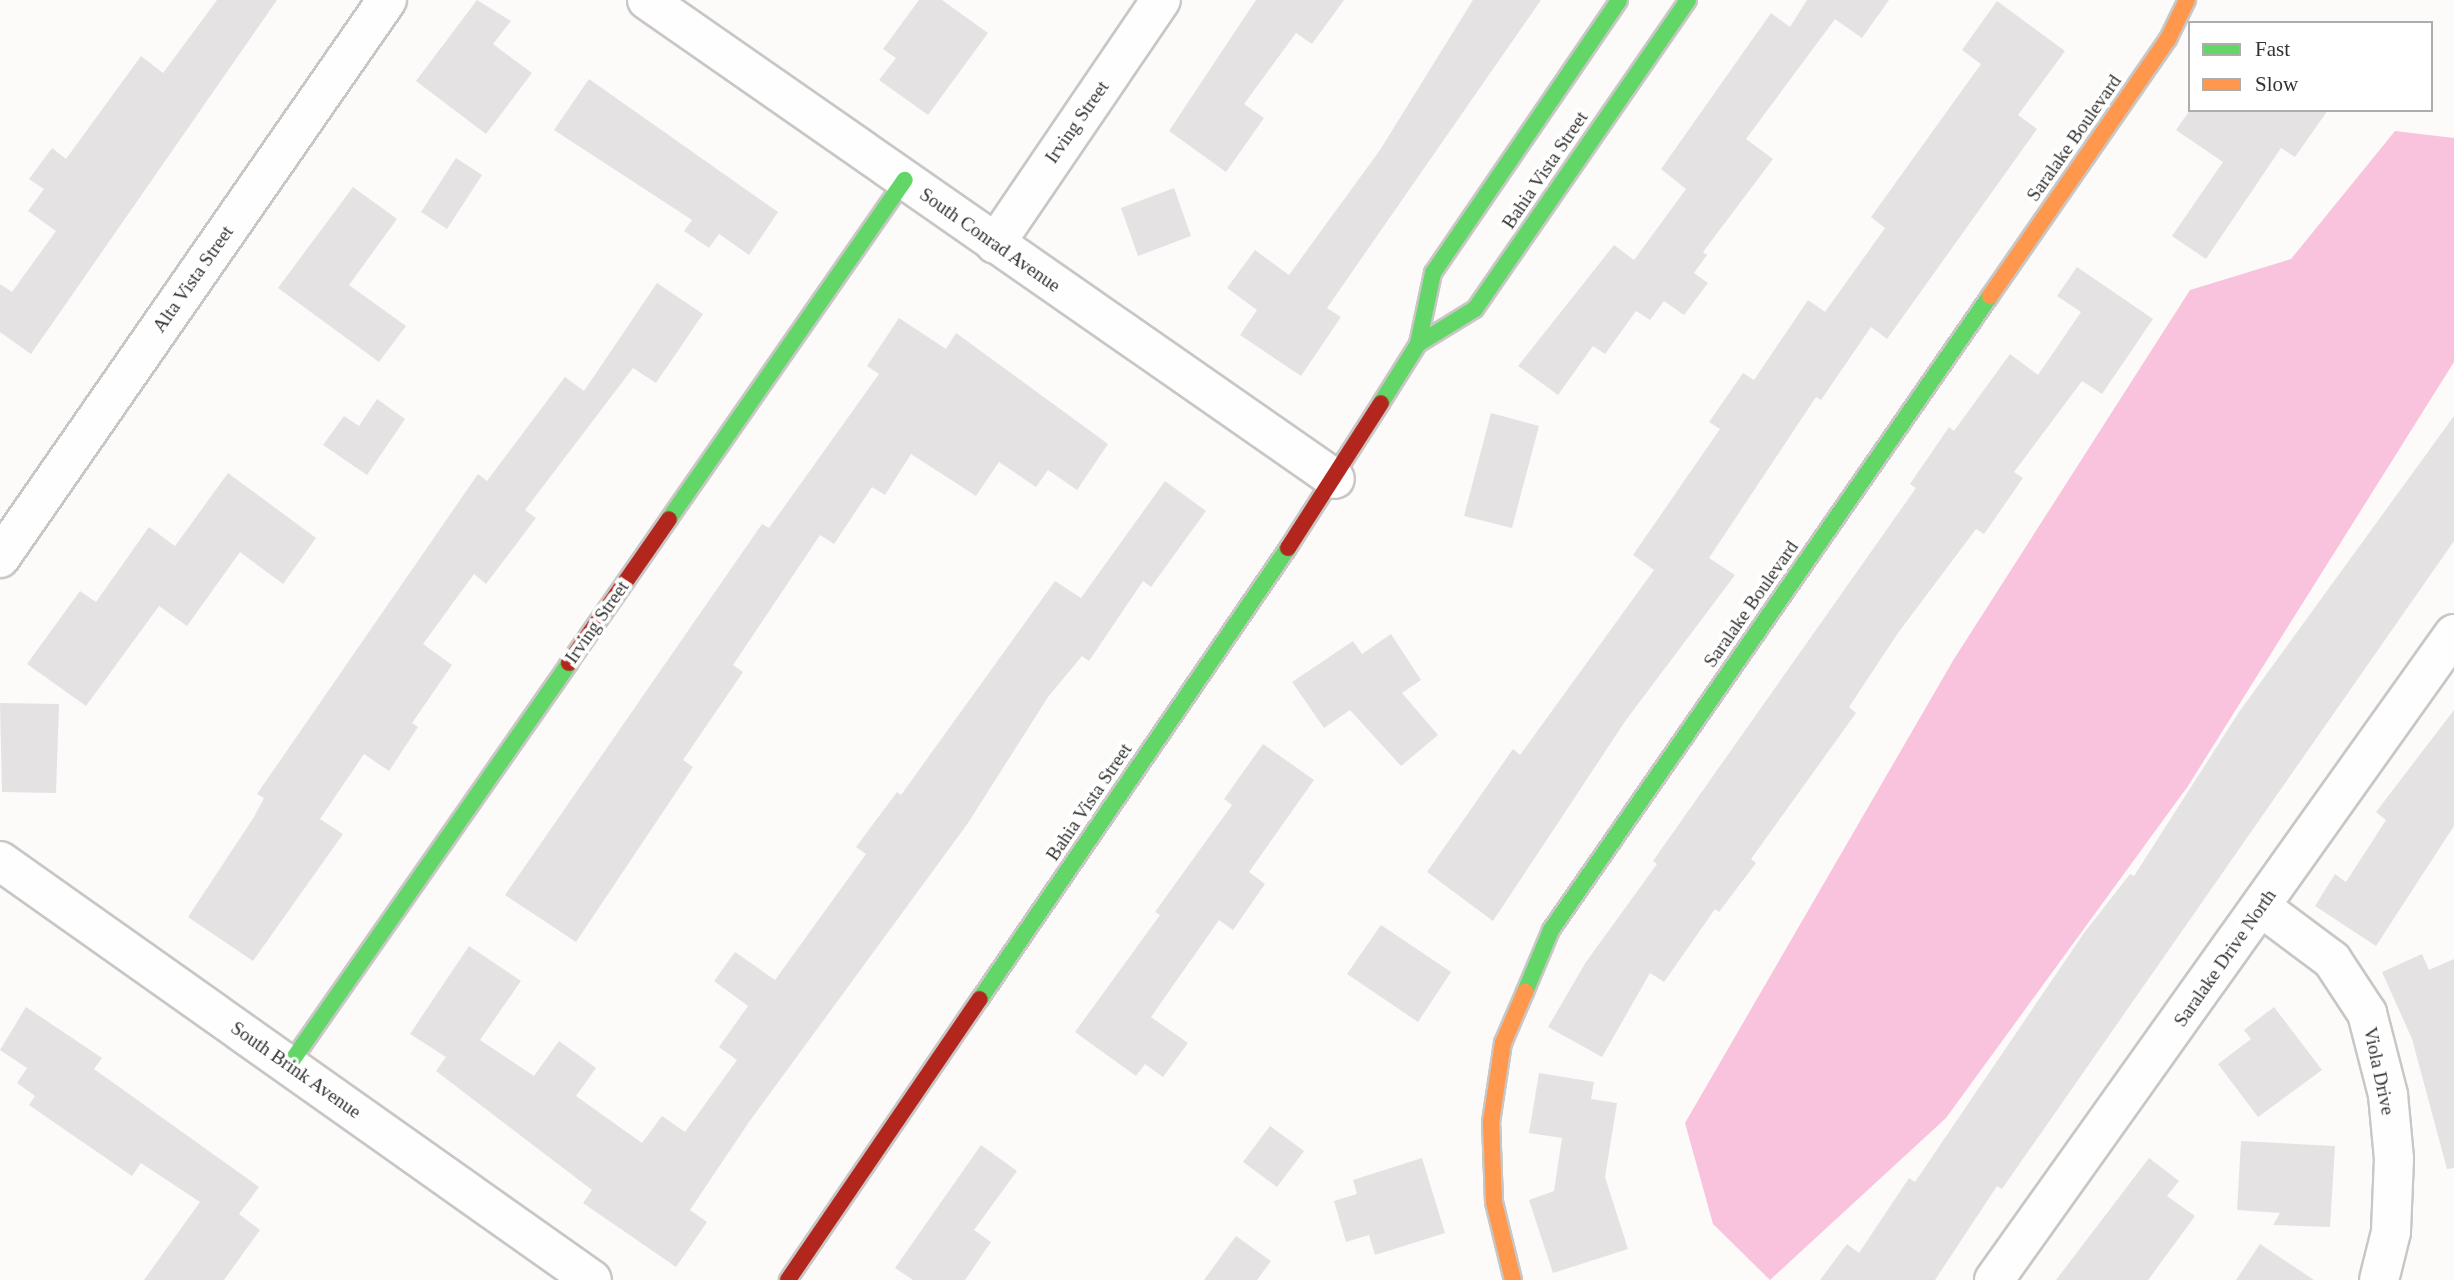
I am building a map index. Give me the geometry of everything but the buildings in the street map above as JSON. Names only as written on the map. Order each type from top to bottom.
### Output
[{"type":"street","name":"Alta Vista Street","points":[[0,558],[387,0]]},
{"type":"street","name":"South Conrad Avenue","points":[[648,0],[995,244],[1335,478]]},
{"type":"street","name":"Irving Street","points":[[995,244],[1161,0]]},
{"type":"street","name":"Bahia Vista Street","points":[[788,1280],[1335,478],[1418,344],[1433,273],[1619,0]]},
{"type":"street","name":"Bahia Vista Street","points":[[1418,344],[1475,309],[1688,0]]},
{"type":"street","name":"Saralake Boulevard","points":[[1513,1280],[1494,1202],[1491,1122],[1503,1043],[1551,930],[2168,39],[2187,0]]},
{"type":"street","name":"Irving Street","points":[[289,1065],[905,180]]},
{"type":"street","name":"Saralake Drive North","points":[[1994,1280],[2454,634]]},
{"type":"street","name":"South Brink Avenue","points":[[0,861],[592,1280]]},
{"type":"street","name":"Viola Drive","points":[[2261,907],[2332,960],[2367,1013],[2388,1095],[2394,1159],[2391,1232],[2379,1280]]},
{"type":"shaded area","points":[[2395,131],[2454,138],[2454,362],[2188,786],[1946,1118],[1770,1280],[1713,1224],[1685,1123],[1954,659],[2190,290],[2291,259]]},
{"type":"traffic: fast","points":[[1381,403],[1418,344],[1433,273],[1619,0]]},
{"type":"traffic: fast","points":[[1418,344],[1475,309],[1688,0]]},
{"type":"traffic: fast","points":[[669,519],[905,180]]},
{"type":"traffic: fast","points":[[1525,992],[1551,930],[1990,296]]},
{"type":"traffic: fast","points":[[980,999],[1288,548]]},
{"type":"traffic: fast","points":[[289,1065],[569,663]]},
{"type":"traffic: slow","points":[[1990,296],[2168,39],[2187,0]]},
{"type":"traffic: slow","points":[[1513,1280],[1494,1202],[1491,1122],[1503,1043],[1525,992]]},
{"type":"traffic: jam","points":[[1288,548],[1381,403]]},
{"type":"traffic: jam","points":[[569,663],[669,519]]},
{"type":"traffic: jam","points":[[788,1280],[980,999]]}]
